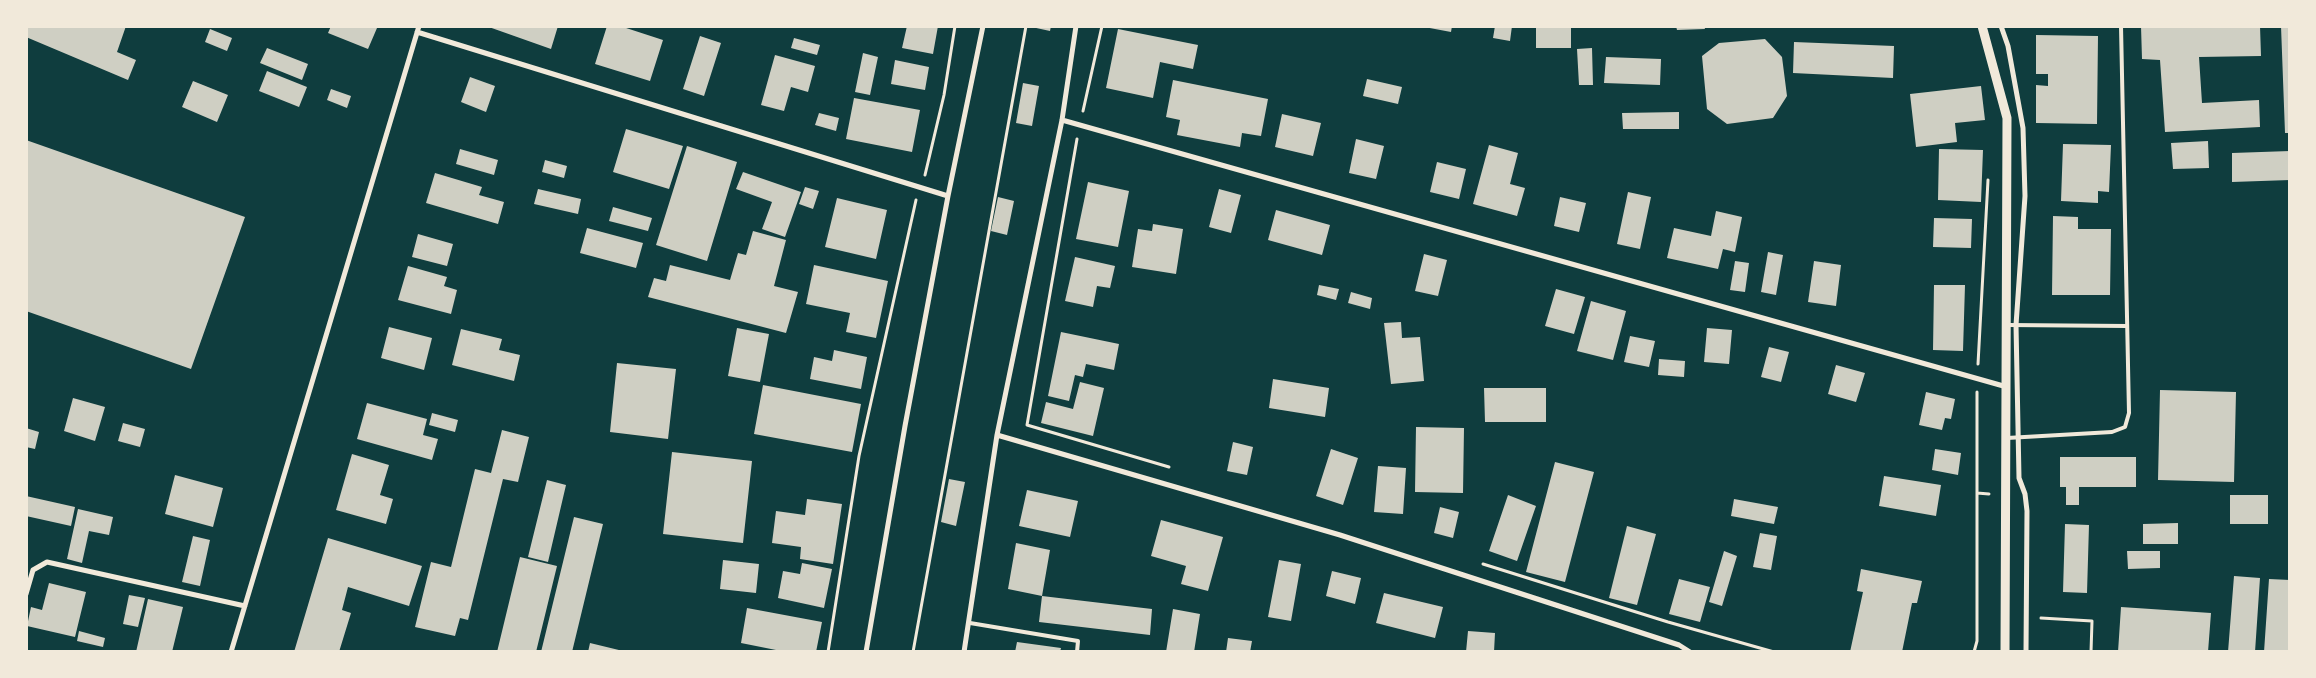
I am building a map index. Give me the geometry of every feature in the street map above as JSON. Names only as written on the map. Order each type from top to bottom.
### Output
[{"type":"street","points":[[866,652],[905,426],[948,196],[983,26]]},
{"type":"street","points":[[964,652],[970,623],[997,435],[1062,120],[1076,26]]},
{"type":"street","points":[[1982,26],[2008,118],[2012,438],[2005,652]]},
{"type":"street","points":[[2001,26],[2008,46],[2023,128],[2025,196],[2012,325],[2008,387],[2012,438],[2019,478],[2025,494],[2027,512],[2026,652]]},
{"type":"street","points":[[231,652],[418,29],[919,189],[948,196]]},
{"type":"street","points":[[1062,120],[2008,387]]},
{"type":"street","points":[[997,435],[1340,535],[1679,645],[1690,652]]},
{"type":"street","points":[[26,594],[33,570],[47,562],[245,606]]},
{"type":"lane","points":[[2012,438],[2112,432],[2125,427],[2129,413],[2121,26]]},
{"type":"lane","points":[[2012,325],[2127,326]]},
{"type":"lane","points":[[970,623],[1078,641],[1077,652]]},
{"type":"path","points":[[828,652],[859,456],[919,189],[926,171],[944,94],[955,26]]},
{"type":"path","points":[[913,652],[1026,26]]},
{"type":"path","points":[[1102,26],[1080,124],[1027,426],[1175,469]]},
{"type":"path","points":[[1974,652],[1977,641],[1977,493]]},
{"type":"path","points":[[1479,562],[1668,622],[1774,652]]},
{"type":"building","points":[[26,26],[126,26],[117,52],[136,60],[128,80],[26,37]]},
{"type":"building","points":[[331,26],[374,26],[377,28],[368,49],[328,33]]},
{"type":"building","points":[[486,26],[558,26],[551,49]]},
{"type":"building","points":[[607,26],[620,26],[663,40],[650,81],[595,64]]},
{"type":"building","points":[[907,26],[938,26],[933,54],[902,48]]},
{"type":"building","points":[[1027,26],[1051,26],[1050,31]]},
{"type":"building","points":[[1419,26],[1452,26],[1451,32]]},
{"type":"building","points":[[1495,26],[1512,26],[1510,41],[1493,38]]},
{"type":"building","points":[[1536,26],[1571,26],[1571,48],[1536,48]]},
{"type":"building","points":[[1676,26],[1704,26],[1705,29],[1677,30]]},
{"type":"building","points":[[2141,26],[2260,26],[2261,56],[2199,57],[2202,103],[2259,100],[2260,127],[2165,132],[2160,60],[2142,59]]},
{"type":"building","points":[[2281,26],[2290,26],[2290,133],[2285,133]]},
{"type":"building","points":[[210,29],[232,38],[227,51],[205,42]]},
{"type":"building","points":[[1118,29],[1198,45],[1193,69],[1160,62],[1153,98],[1106,88]]},
{"type":"building","points":[[2036,35],[2098,36],[2097,124],[2036,123],[2036,85],[2048,86],[2048,74],[2036,74]]},
{"type":"building","points":[[700,36],[721,43],[704,96],[683,89]]},
{"type":"building","points":[[794,38],[820,45],[817,55],[791,48]]},
{"type":"building","points":[[1765,39],[1782,57],[1787,96],[1773,118],[1727,124],[1707,109],[1702,56],[1719,43]]},
{"type":"building","points":[[1794,42],[1894,46],[1893,78],[1793,73]]},
{"type":"building","points":[[267,48],[308,64],[302,80],[260,63]]},
{"type":"building","points":[[1592,48],[1593,85],[1579,85],[1577,49]]},
{"type":"building","points":[[863,53],[878,57],[870,95],[855,92]]},
{"type":"building","points":[[775,55],[815,66],[808,92],[791,87],[784,111],[761,105]]},
{"type":"building","points":[[1606,57],[1661,59],[1660,85],[1604,83]]},
{"type":"building","points":[[895,60],[929,67],[925,90],[891,84]]},
{"type":"building","points":[[267,71],[307,87],[299,107],[259,91]]},
{"type":"building","points":[[470,77],[495,86],[486,112],[461,102]]},
{"type":"building","points":[[1367,79],[1402,87],[1398,104],[1363,96]]},
{"type":"building","points":[[1173,80],[1268,99],[1261,136],[1242,133],[1240,147],[1177,135],[1180,120],[1166,117]]},
{"type":"building","points":[[193,81],[228,95],[217,122],[182,107]]},
{"type":"building","points":[[1023,83],[1039,86],[1032,126],[1016,123]]},
{"type":"building","points":[[1981,86],[1985,120],[1955,123],[1957,142],[1916,147],[1910,94]]},
{"type":"building","points":[[331,89],[351,96],[347,108],[327,100]]},
{"type":"building","points":[[854,98],[920,110],[912,152],[846,139]]},
{"type":"building","points":[[1679,112],[1679,129],[1623,129],[1622,113]]},
{"type":"building","points":[[819,113],[839,118],[836,131],[815,125]]},
{"type":"building","points":[[1282,114],[1321,123],[1313,156],[1275,147]]},
{"type":"building","points":[[626,129],[683,146],[669,189],[613,172]]},
{"type":"building","points":[[1356,139],[1384,146],[1376,179],[1349,173]]},
{"type":"building","points":[[26,140],[245,217],[191,369],[26,311]]},
{"type":"building","points":[[2208,141],[2209,168],[2173,169],[2171,143]]},
{"type":"building","points":[[2063,144],[2111,145],[2109,192],[2098,191],[2098,203],[2061,201]]},
{"type":"building","points":[[1489,145],[1518,153],[1510,184],[1525,188],[1517,216],[1473,204]]},
{"type":"building","points":[[687,146],[737,162],[707,261],[656,245]]},
{"type":"building","points":[[460,149],[498,160],[494,175],[456,164]]},
{"type":"building","points":[[1939,149],[1983,150],[1981,202],[1938,200]]},
{"type":"building","points":[[2290,151],[2290,180],[2232,182],[2232,153]]},
{"type":"building","points":[[545,160],[567,166],[564,178],[542,172]]},
{"type":"building","points":[[1437,162],[1466,169],[1459,199],[1430,192]]},
{"type":"building","points":[[743,172],[801,192],[785,237],[762,229],[772,202],[736,189]]},
{"type":"building","points":[[435,173],[482,187],[479,195],[504,202],[498,224],[426,203]]},
{"type":"building","points":[[1088,182],[1129,191],[1118,247],[1076,239]]},
{"type":"building","points":[[805,187],[819,191],[813,209],[799,204]]},
{"type":"building","points":[[538,189],[581,199],[578,214],[534,204]]},
{"type":"building","points":[[1219,189],[1241,195],[1231,233],[1209,227]]},
{"type":"building","points":[[1628,192],[1651,197],[1640,249],[1617,244]]},
{"type":"building","points":[[998,197],[1014,201],[1007,235],[991,231]]},
{"type":"building","points":[[1560,197],[1586,203],[1579,232],[1554,226]]},
{"type":"building","points":[[837,198],[887,210],[876,259],[825,247]]},
{"type":"building","points":[[613,207],[652,218],[648,231],[609,221]]},
{"type":"building","points":[[1276,210],[1330,225],[1322,255],[1268,240]]},
{"type":"building","points":[[1716,211],[1742,217],[1735,252],[1723,249],[1718,269],[1667,258],[1674,228],[1711,236]]},
{"type":"building","points":[[2053,216],[2078,217],[2078,229],[2111,229],[2110,295],[2052,295]]},
{"type":"building","points":[[1934,218],[1972,219],[1971,248],[1933,247]]},
{"type":"building","points":[[1153,224],[1183,229],[1176,274],[1132,267],[1138,229],[1152,231]]},
{"type":"building","points":[[587,228],[643,243],[636,268],[580,253]]},
{"type":"building","points":[[753,231],[786,240],[774,286],[798,292],[786,333],[648,297],[654,278],[666,281],[670,265],[730,280],[738,253],[746,255]]},
{"type":"building","points":[[418,234],[453,244],[447,266],[412,257]]},
{"type":"building","points":[[1768,252],[1783,255],[1776,295],[1761,292]]},
{"type":"building","points":[[1424,254],[1447,260],[1438,296],[1415,291]]},
{"type":"building","points":[[1075,257],[1115,266],[1110,288],[1097,286],[1093,307],[1065,301]]},
{"type":"building","points":[[1735,261],[1749,263],[1745,292],[1730,290]]},
{"type":"building","points":[[1814,261],[1841,265],[1836,306],[1808,302]]},
{"type":"building","points":[[814,265],[888,281],[876,338],[846,332],[850,313],[806,304]]},
{"type":"building","points":[[408,266],[447,277],[444,286],[457,290],[451,314],[398,300]]},
{"type":"building","points":[[1319,285],[1339,289],[1336,300],[1317,295]]},
{"type":"building","points":[[1934,285],[1965,285],[1963,351],[1933,350]]},
{"type":"building","points":[[1556,289],[1585,297],[1574,334],[1545,326]]},
{"type":"building","points":[[1351,292],[1372,298],[1370,309],[1348,303]]},
{"type":"building","points":[[1591,301],[1626,311],[1613,360],[1577,351]]},
{"type":"building","points":[[1401,322],[1402,338],[1420,337],[1424,381],[1391,384],[1384,323]]},
{"type":"building","points":[[389,327],[432,338],[424,370],[381,358]]},
{"type":"building","points":[[737,328],[769,334],[760,382],[728,376]]},
{"type":"building","points":[[1707,328],[1732,330],[1729,364],[1704,362]]},
{"type":"building","points":[[461,329],[502,339],[499,350],[520,355],[514,381],[452,365]]},
{"type":"building","points":[[1061,332],[1119,344],[1114,370],[1086,364],[1083,377],[1075,375],[1069,401],[1048,396]]},
{"type":"building","points":[[1630,336],[1655,341],[1649,367],[1624,362]]},
{"type":"building","points":[[1769,347],[1789,352],[1781,382],[1761,377]]},
{"type":"building","points":[[834,350],[867,357],[861,389],[810,379],[814,357],[832,361]]},
{"type":"building","points":[[1659,359],[1685,361],[1684,377],[1658,375]]},
{"type":"building","points":[[617,363],[676,369],[668,439],[610,432]]},
{"type":"building","points":[[1836,365],[1865,373],[1856,402],[1828,394]]},
{"type":"building","points":[[1273,379],[1329,388],[1325,417],[1269,408]]},
{"type":"building","points":[[1080,382],[1104,388],[1093,436],[1041,423],[1046,402],[1073,409]]},
{"type":"building","points":[[763,385],[861,404],[852,452],[754,434]]},
{"type":"building","points":[[1484,388],[1546,388],[1546,422],[1485,422]]},
{"type":"building","points":[[2160,390],[2236,392],[2234,482],[2158,480]]},
{"type":"building","points":[[1926,392],[1955,399],[1951,419],[1945,418],[1942,430],[1919,425]]},
{"type":"building","points":[[73,398],[105,407],[95,441],[64,431]]},
{"type":"building","points":[[367,403],[427,419],[423,435],[438,439],[432,460],[357,439]]},
{"type":"building","points":[[432,413],[458,420],[455,432],[429,425]]},
{"type":"building","points":[[123,423],[145,429],[140,447],[118,441]]},
{"type":"building","points":[[1416,427],[1464,428],[1463,493],[1415,492]]},
{"type":"building","points":[[26,428],[39,432],[35,449],[26,447]]},
{"type":"building","points":[[502,430],[529,437],[518,482],[503,479],[468,620],[460,618],[455,636],[415,627],[431,562],[451,567],[475,469],[491,473]]},
{"type":"building","points":[[1233,442],[1253,447],[1247,475],[1227,471]]},
{"type":"building","points":[[1331,449],[1358,458],[1343,505],[1316,496]]},
{"type":"building","points":[[1935,449],[1961,453],[1958,475],[1932,470]]},
{"type":"building","points":[[672,452],[752,461],[743,543],[663,534]]},
{"type":"building","points":[[352,454],[389,465],[380,495],[393,499],[386,524],[336,510]]},
{"type":"building","points":[[2060,457],[2136,457],[2136,487],[2079,487],[2079,505],[2066,505],[2066,487],[2060,487]]},
{"type":"building","points":[[1555,462],[1594,472],[1565,582],[1526,572]]},
{"type":"building","points":[[1378,466],[1406,468],[1403,514],[1374,512]]},
{"type":"building","points":[[175,475],[223,488],[213,527],[165,514]]},
{"type":"building","points":[[1884,476],[1941,485],[1936,516],[1879,506]]},
{"type":"building","points":[[949,479],[965,482],[956,526],[941,522]]},
{"type":"building","points":[[547,480],[566,485],[548,562],[528,557]]},
{"type":"building","points":[[1027,490],[1078,501],[1070,537],[1019,526]]},
{"type":"building","points":[[1508,495],[1536,506],[1517,561],[1489,551]]},
{"type":"building","points":[[2230,495],[2268,495],[2268,524],[2230,524]]},
{"type":"building","points":[[26,496],[75,507],[71,526],[26,516]]},
{"type":"building","points":[[807,499],[842,504],[833,564],[800,559],[801,547],[772,543],[776,511],[805,515]]},
{"type":"building","points":[[1734,499],[1778,507],[1774,524],[1731,516]]},
{"type":"building","points":[[1440,507],[1459,512],[1453,538],[1434,533]]},
{"type":"building","points":[[78,509],[113,517],[109,535],[89,531],[82,563],[67,559]]},
{"type":"building","points":[[574,517],[603,524],[572,652],[541,652]]},
{"type":"building","points":[[1161,520],[1223,537],[1208,591],[1181,584],[1186,566],[1151,556]]},
{"type":"building","points":[[2178,523],[2178,544],[2143,544],[2143,524]]},
{"type":"building","points":[[2065,524],[2089,525],[2087,593],[2063,592]]},
{"type":"building","points":[[1627,526],[1656,534],[1637,605],[1609,598]]},
{"type":"building","points":[[1760,533],[1777,536],[1771,570],[1753,567]]},
{"type":"building","points":[[193,536],[210,540],[200,586],[182,582]]},
{"type":"building","points":[[328,538],[422,566],[409,606],[348,587],[342,610],[351,613],[339,652],[294,652]]},
{"type":"building","points":[[1016,543],[1050,550],[1042,596],[1008,589]]},
{"type":"building","points":[[1724,551],[1737,556],[1722,606],[1709,602]]},
{"type":"building","points":[[2127,551],[2160,551],[2160,568],[2128,569]]},
{"type":"building","points":[[520,557],[557,566],[536,652],[497,652]]},
{"type":"building","points":[[723,560],[759,564],[756,593],[720,589]]},
{"type":"building","points":[[1279,560],[1301,564],[1291,621],[1268,617]]},
{"type":"building","points":[[802,563],[832,569],[824,608],[778,598],[783,571],[800,574]]},
{"type":"building","points":[[1861,569],[1922,581],[1917,603],[1912,603],[1902,652],[1850,652],[1863,592],[1857,591]]},
{"type":"building","points":[[1332,571],[1361,578],[1355,604],[1326,596]]},
{"type":"building","points":[[2234,576],[2260,578],[2255,652],[2228,652]]},
{"type":"building","points":[[1679,579],[1710,587],[1700,622],[1669,614]]},
{"type":"building","points":[[2269,579],[2290,580],[2290,652],[2264,652]]},
{"type":"building","points":[[49,583],[86,592],[75,637],[27,626],[31,607],[42,610]]},
{"type":"building","points":[[1384,593],[1443,607],[1435,638],[1376,623]]},
{"type":"building","points":[[129,595],[145,598],[138,627],[123,624]]},
{"type":"building","points":[[1042,596],[1152,609],[1150,635],[1039,622]]},
{"type":"building","points":[[148,599],[183,607],[172,652],[136,652]]},
{"type":"building","points":[[2121,607],[2211,613],[2208,652],[2118,652]]},
{"type":"building","points":[[747,608],[822,622],[816,652],[786,652],[741,643]]},
{"type":"building","points":[[1173,609],[1200,614],[1194,652],[1166,652]]},
{"type":"building","points":[[79,631],[105,638],[103,647],[77,641]]},
{"type":"building","points":[[1468,631],[1495,633],[1494,652],[1466,652]]},
{"type":"building","points":[[1228,638],[1252,641],[1250,652],[1226,652]]},
{"type":"building","points":[[1017,642],[1061,648],[1060,652],[1015,652]]},
{"type":"building","points":[[590,643],[623,651],[623,652],[588,652]]}]
